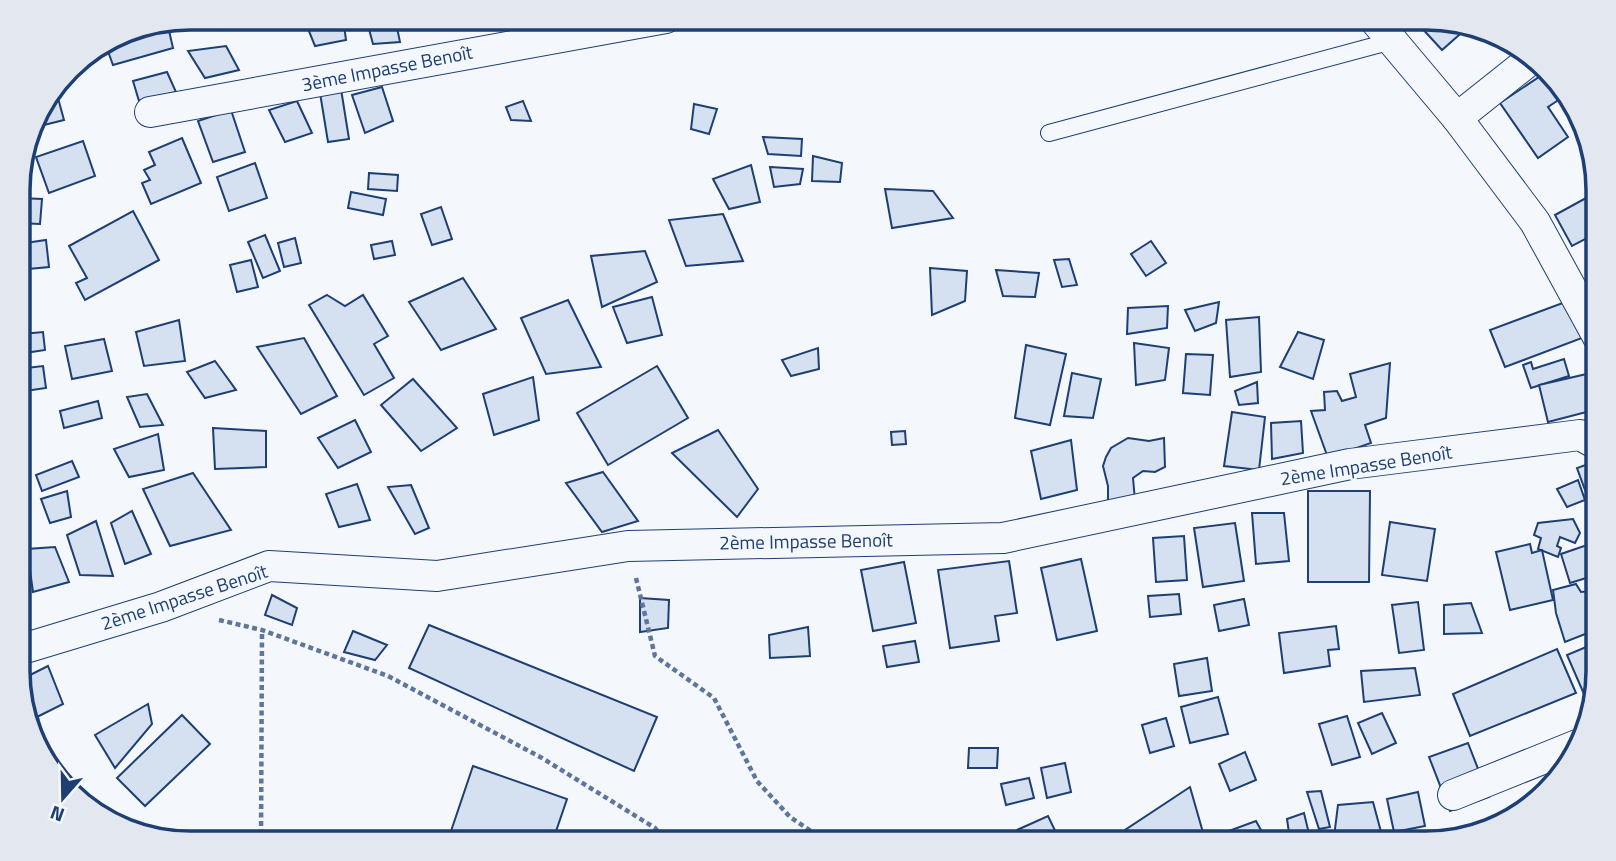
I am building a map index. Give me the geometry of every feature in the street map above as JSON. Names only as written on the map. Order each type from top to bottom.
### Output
[{"type":"street","name":"3ème Impasse Benoît","points":[[150,112],[600,30]]},
{"type":"street","points":[[1383,30],[1457,118],[1535,222],[1586,315]]},
{"type":"street","points":[[1457,118],[1525,64]]},
{"type":"street","name":"2ème Impasse Benoît","points":[[30,647],[161,607],[269,566],[438,576],[628,546],[1003,538],[1350,464],[1580,435],[1586,438]]},
{"type":"street","points":[[1454,795],[1565,750]]},
{"type":"lane","points":[[1049,133],[1392,41]]},
{"type":"path","points":[[628,546],[655,656],[714,698],[757,781],[790,817],[811,831]]},
{"type":"path","points":[[211,618],[262,630],[388,676],[542,758],[657,831]]},
{"type":"path","points":[[261,831],[262,630]]},
{"type":"building","points":[[308,30],[345,30],[346,40],[315,46]]},
{"type":"building","points":[[369,30],[398,30],[400,42],[373,44]]},
{"type":"building","points":[[1424,30],[1460,34],[1442,50]]},
{"type":"building","points":[[169,31],[173,48],[113,65],[110,51],[149,35]]},
{"type":"building","points":[[226,46],[239,70],[205,78],[188,51]]},
{"type":"building","points":[[167,72],[176,92],[139,101],[133,81]]},
{"type":"building","points":[[1539,77],[1558,100],[1548,107],[1568,137],[1538,158],[1500,103]]},
{"type":"building","points":[[382,87],[393,121],[365,133],[352,95]]},
{"type":"building","points":[[341,89],[349,139],[328,142],[320,93]]},
{"type":"building","points":[[58,99],[64,120],[44,125]]},
{"type":"building","points":[[297,101],[312,133],[285,142],[269,110]]},
{"type":"building","points":[[523,101],[531,121],[511,120],[506,107]]},
{"type":"building","points":[[694,104],[717,109],[709,134],[691,129]]},
{"type":"building","points":[[231,110],[245,152],[213,162],[198,121]]},
{"type":"building","points":[[763,137],[802,139],[801,156],[768,154]]},
{"type":"building","points":[[182,138],[201,183],[151,204],[142,183],[150,180],[144,170],[155,165],[149,152]]},
{"type":"building","points":[[83,141],[95,176],[49,193],[36,157]]},
{"type":"building","points":[[813,156],[842,163],[840,182],[812,181]]},
{"type":"building","points":[[255,163],[267,198],[229,211],[217,177]]},
{"type":"building","points":[[751,165],[760,202],[729,209],[713,179]]},
{"type":"building","points":[[770,167],[803,169],[800,184],[774,187]]},
{"type":"building","points":[[369,173],[398,175],[397,191],[368,189]]},
{"type":"building","points":[[885,189],[933,191],[953,218],[892,228]]},
{"type":"building","points":[[351,192],[386,199],[383,215],[348,208]]},
{"type":"building","points":[[30,198],[42,199],[40,224],[30,224]]},
{"type":"building","points":[[1586,198],[1586,239],[1572,246],[1555,215]]},
{"type":"building","points":[[441,207],[452,239],[432,245],[421,214]]},
{"type":"building","points":[[133,211],[159,260],[85,300],[76,283],[87,278],[69,246]]},
{"type":"building","points":[[723,214],[743,261],[686,266],[669,220]]},
{"type":"building","points":[[265,235],[280,271],[263,278],[248,242]]},
{"type":"building","points":[[295,238],[301,263],[284,267],[278,243]]},
{"type":"building","points":[[46,240],[49,267],[30,269],[30,242]]},
{"type":"building","points":[[392,241],[395,255],[374,259],[371,245]]},
{"type":"building","points":[[1151,241],[1166,263],[1146,276],[1131,254]]},
{"type":"building","points":[[645,251],[657,282],[602,307],[591,256]]},
{"type":"building","points":[[1069,259],[1077,285],[1062,287],[1054,260]]},
{"type":"building","points":[[251,260],[258,287],[237,292],[230,265]]},
{"type":"building","points":[[930,268],[967,271],[965,301],[932,315]]},
{"type":"building","points":[[996,270],[1039,273],[1035,297],[1003,296]]},
{"type":"building","points":[[463,278],[496,329],[441,350],[409,302]]},
{"type":"building","points":[[327,295],[345,306],[363,295],[388,336],[374,344],[394,378],[364,395],[309,305]]},
{"type":"building","points":[[652,297],[662,335],[627,343],[613,307]]},
{"type":"building","points":[[568,300],[601,367],[546,374],[521,318]]},
{"type":"building","points":[[1568,301],[1582,338],[1505,367],[1490,330]]},
{"type":"building","points":[[1219,302],[1216,323],[1195,331],[1185,310]]},
{"type":"building","points":[[1168,306],[1167,328],[1127,334],[1128,308]]},
{"type":"building","points":[[1259,317],[1261,372],[1230,377],[1226,320]]},
{"type":"building","points":[[179,320],[185,361],[144,366],[136,332]]},
{"type":"building","points":[[43,332],[45,350],[30,352],[30,333]]},
{"type":"building","points":[[1298,332],[1324,340],[1313,379],[1280,367]]},
{"type":"building","points":[[304,338],[337,396],[301,414],[257,347]]},
{"type":"building","points":[[104,339],[112,371],[72,379],[65,346]]},
{"type":"building","points":[[1134,343],[1169,348],[1165,380],[1136,385]]},
{"type":"building","points":[[1026,345],[1066,354],[1050,425],[1015,418]]},
{"type":"building","points":[[818,348],[819,369],[791,376],[782,360]]},
{"type":"building","points":[[1186,354],[1213,355],[1210,395],[1183,393]]},
{"type":"building","points":[[1564,359],[1569,376],[1531,388],[1523,365],[1531,362],[1533,369]]},
{"type":"building","points":[[215,361],[236,390],[205,398],[187,372]]},
{"type":"building","points":[[1390,363],[1386,418],[1365,425],[1371,443],[1328,458],[1311,411],[1325,410],[1324,392],[1337,391],[1342,401],[1356,397],[1350,374]]},
{"type":"building","points":[[43,366],[46,388],[30,390],[30,368]]},
{"type":"building","points":[[657,366],[688,418],[608,465],[577,413]]},
{"type":"building","points":[[1072,373],[1101,379],[1093,418],[1064,416]]},
{"type":"building","points":[[1586,374],[1586,412],[1548,422],[1539,385]]},
{"type":"building","points":[[533,377],[539,420],[494,435],[483,394]]},
{"type":"building","points":[[413,379],[457,428],[421,451],[381,405]]},
{"type":"building","points":[[1257,382],[1258,403],[1239,405],[1235,391]]},
{"type":"building","points":[[147,394],[163,425],[140,427],[127,397]]},
{"type":"building","points":[[98,401],[102,418],[64,428],[60,411]]},
{"type":"building","points":[[1232,412],[1265,417],[1259,470],[1224,466]]},
{"type":"building","points":[[355,420],[371,452],[338,468],[318,438]]},
{"type":"building","points":[[1301,421],[1303,453],[1272,459],[1271,423]]},
{"type":"building","points":[[213,428],[266,431],[266,467],[215,469]]},
{"type":"building","points":[[718,430],[758,489],[737,517],[672,453]]},
{"type":"building","points":[[905,431],[906,444],[892,445],[891,432]]},
{"type":"building","points":[[158,434],[164,470],[129,477],[114,449]]},
{"type":"building","points":[[1128,438],[1149,441],[1164,438],[1165,467],[1155,472],[1143,471],[1133,478],[1135,500],[1108,503],[1108,486],[1103,466],[1111,448]]},
{"type":"building","points":[[1071,440],[1077,490],[1041,499],[1031,451]]},
{"type":"building","points":[[72,461],[79,477],[42,491],[36,475]]},
{"type":"building","points":[[1586,465],[1586,490],[1585,490],[1577,468]]},
{"type":"building","points":[[603,472],[638,521],[602,532],[566,483]]},
{"type":"building","points":[[193,473],[231,530],[170,546],[143,489]]},
{"type":"building","points":[[1578,480],[1585,500],[1567,507],[1557,489]]},
{"type":"building","points":[[357,484],[370,520],[339,527],[326,494]]},
{"type":"building","points":[[411,485],[429,528],[415,534],[388,487]]},
{"type":"building","points":[[67,491],[71,517],[50,523],[41,499]]},
{"type":"building","points":[[1308,491],[1370,491],[1369,582],[1308,582]]},
{"type":"building","points":[[132,511],[151,554],[125,564],[111,523]]},
{"type":"building","points":[[1252,513],[1284,513],[1289,561],[1256,564]]},
{"type":"building","points":[[1573,519],[1580,533],[1575,543],[1560,537],[1558,557],[1538,549],[1541,538],[1534,535],[1538,523]]},
{"type":"building","points":[[96,521],[113,576],[80,575],[67,535]]},
{"type":"building","points":[[1390,522],[1435,529],[1427,581],[1382,575]]},
{"type":"building","points":[[1235,523],[1244,581],[1203,587],[1194,528]]},
{"type":"building","points":[[1184,536],[1187,580],[1156,582],[1153,538]]},
{"type":"building","points":[[1530,544],[1532,553],[1542,550],[1553,600],[1510,610],[1496,552]]},
{"type":"building","points":[[1586,545],[1586,578],[1570,583],[1561,554]]},
{"type":"building","points":[[55,547],[69,582],[33,592],[30,549]]},
{"type":"building","points":[[1081,559],[1097,631],[1057,640],[1041,568]]},
{"type":"building","points":[[1009,561],[1017,613],[995,616],[999,641],[950,648],[938,570]]},
{"type":"building","points":[[904,562],[916,623],[873,631],[861,570]]},
{"type":"building","points":[[1576,584],[1581,592],[1586,592],[1586,634],[1565,642],[1556,613],[1553,590]]},
{"type":"building","points":[[1179,594],[1181,614],[1150,617],[1148,596]]},
{"type":"building","points":[[272,595],[297,608],[292,625],[265,615]]},
{"type":"building","points":[[640,598],[669,600],[668,628],[640,632]]},
{"type":"building","points":[[1244,599],[1249,625],[1219,631],[1214,605]]},
{"type":"building","points":[[1418,602],[1424,650],[1399,653],[1392,605]]},
{"type":"building","points":[[1471,603],[1482,633],[1444,634],[1444,605]]},
{"type":"building","points":[[429,625],[657,717],[634,771],[409,668]]},
{"type":"building","points":[[1336,626],[1339,649],[1328,650],[1330,666],[1284,673],[1279,633]]},
{"type":"building","points":[[808,627],[810,656],[770,658],[769,635]]},
{"type":"building","points":[[353,631],[387,645],[375,660],[344,652]]},
{"type":"building","points":[[915,641],[919,662],[887,667],[883,646]]},
{"type":"building","points":[[1586,647],[1584,695],[1567,655]]},
{"type":"building","points":[[1557,649],[1576,693],[1470,736],[1453,694]]},
{"type":"building","points":[[1207,658],[1212,691],[1179,696],[1174,664]]},
{"type":"building","points":[[48,666],[63,704],[37,717],[30,675]]},
{"type":"building","points":[[1415,668],[1420,695],[1364,702],[1361,671]]},
{"type":"building","points":[[1218,697],[1228,734],[1190,743],[1181,707]]},
{"type":"building","points":[[148,704],[152,724],[115,768],[95,735]]},
{"type":"building","points":[[1382,713],[1396,743],[1372,754],[1358,723]]},
{"type":"building","points":[[182,715],[210,744],[145,806],[117,778]]},
{"type":"building","points":[[1347,716],[1360,757],[1332,765],[1319,724]]},
{"type":"building","points":[[1166,718],[1174,746],[1150,753],[1142,725]]},
{"type":"building","points":[[1468,743],[1489,797],[1450,811],[1429,757]]},
{"type":"building","points":[[969,748],[998,748],[997,768],[968,768]]},
{"type":"building","points":[[1245,752],[1256,780],[1230,791],[1219,764]]},
{"type":"building","points":[[1065,763],[1071,792],[1047,798],[1041,768]]},
{"type":"building","points":[[473,766],[567,799],[556,831],[451,831]]},
{"type":"building","points":[[1029,778],[1034,798],[1006,805],[1001,784]]},
{"type":"building","points":[[1190,787],[1203,831],[1125,830]]},
{"type":"building","points":[[1321,791],[1330,827],[1319,829],[1307,792]]},
{"type":"building","points":[[1418,792],[1425,826],[1394,831],[1387,799]]},
{"type":"building","points":[[1373,802],[1381,831],[1335,831],[1338,805]]},
{"type":"building","points":[[1304,813],[1308,831],[1289,831],[1287,819]]},
{"type":"building","points":[[1048,816],[1055,831],[1018,831]]},
{"type":"building","points":[[1256,821],[1261,831],[1229,831]]}]
